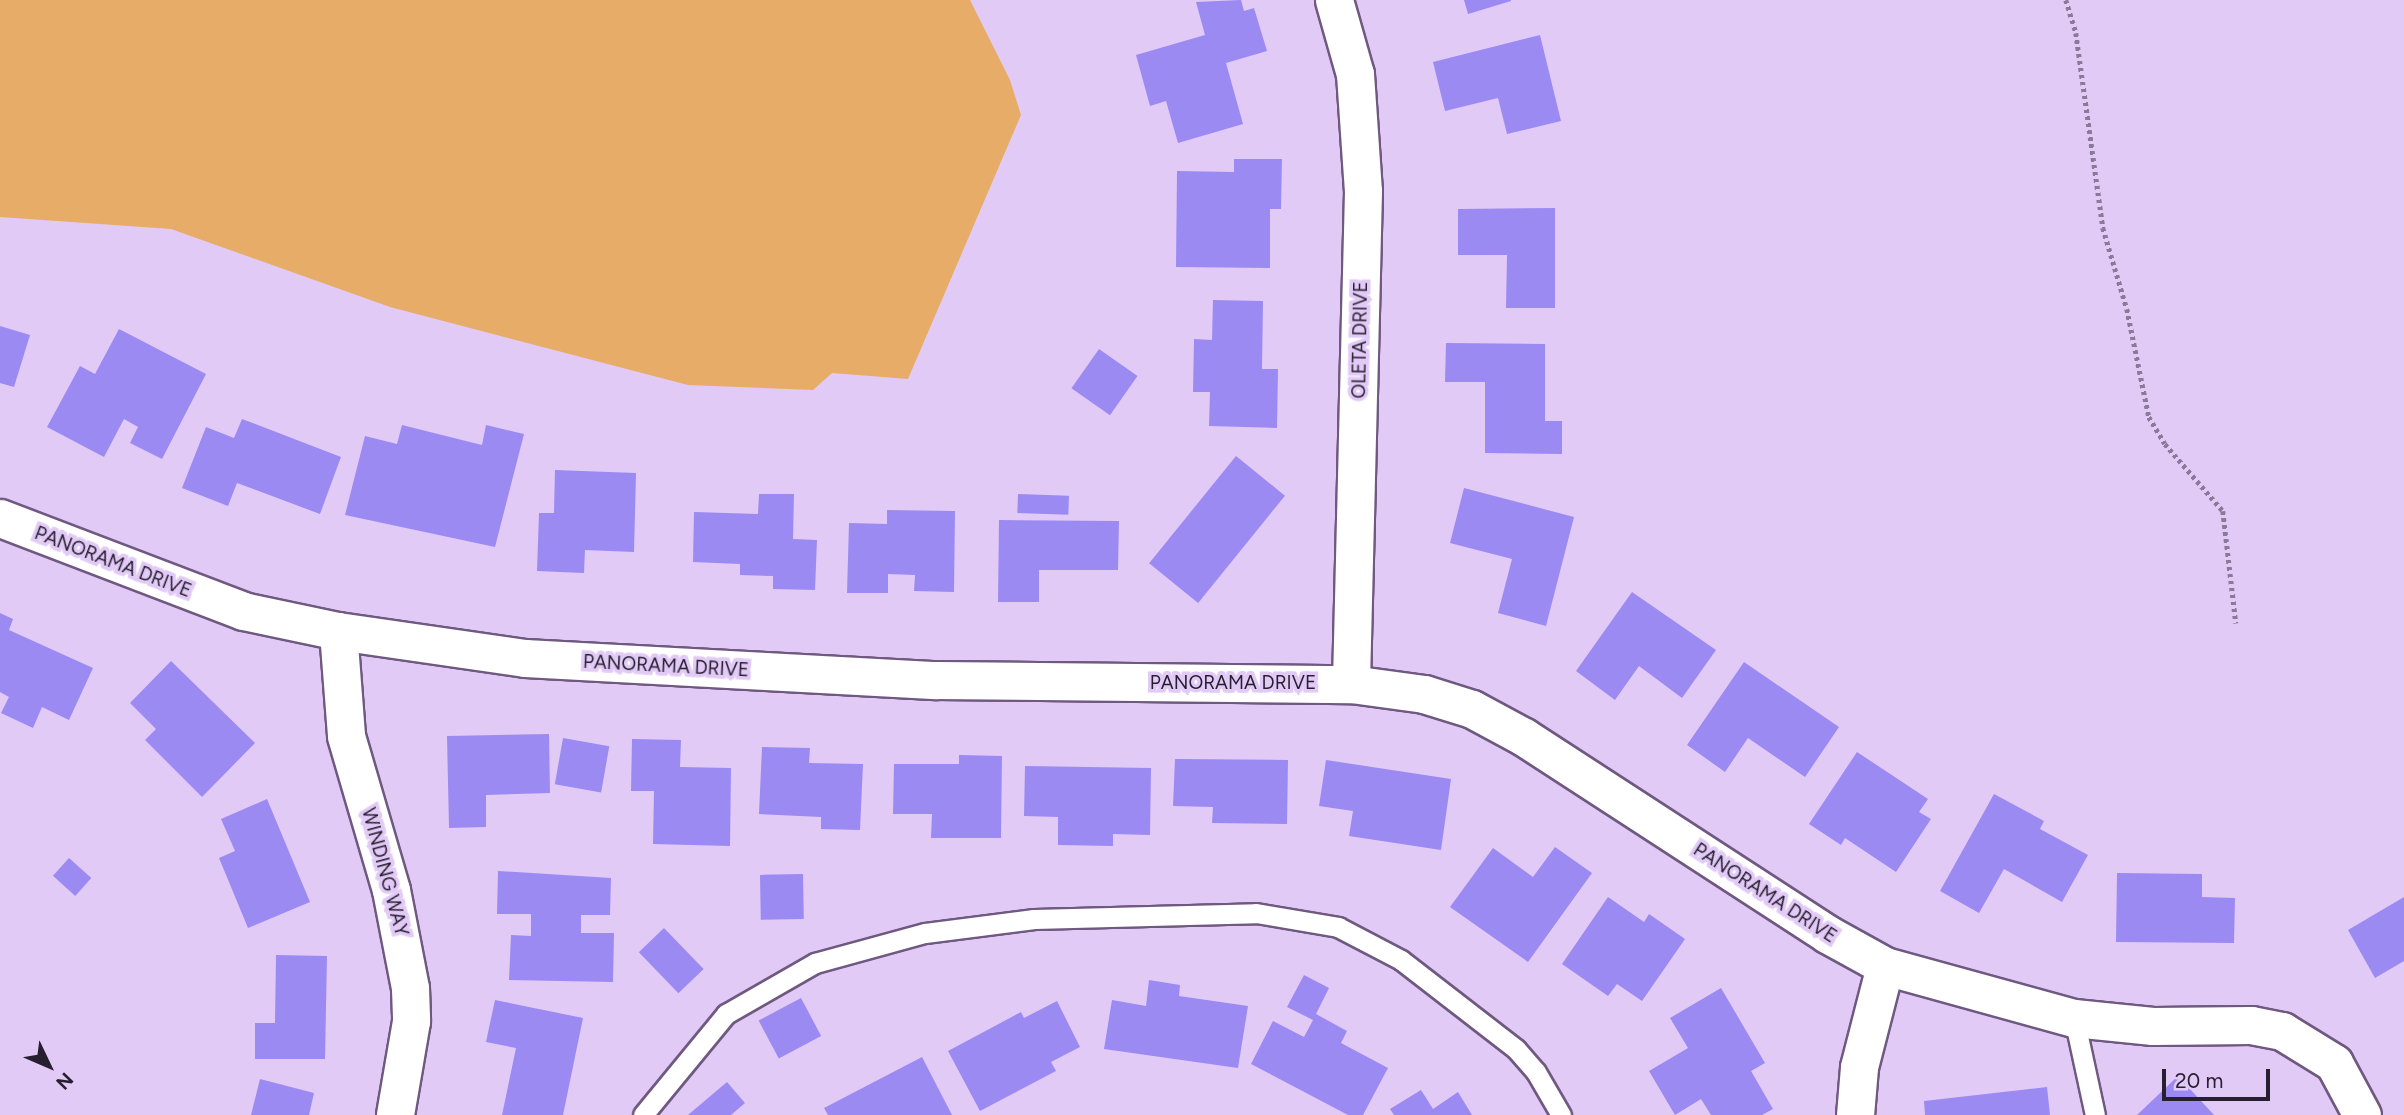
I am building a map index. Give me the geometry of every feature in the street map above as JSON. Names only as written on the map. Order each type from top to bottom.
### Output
[{"type":"street","name":"OLETA DRIVE","points":[[1334,0],[1355,74],[1363,191],[1352,684]]},
{"type":"street","name":"PANORAMA DRIVE","points":[[0,518],[232,607],[338,631],[525,658],[936,680],[1352,684],[1424,694],[1472,709],[1524,737],[1827,934],[1885,966],[1980,996],[2074,1018],[2153,1026],[2251,1025],[2282,1031],[2334,1063],[2362,1115]]},
{"type":"street","name":"WINDING WAY","points":[[338,631],[346,736],[388,878],[410,988],[409,1034],[395,1115]]},
{"type":"street","points":[[1854,1115],[1859,1067],[1885,966]]},
{"type":"lane","points":[[643,1115],[726,1014],[774,983],[826,960],[925,933],[1034,919],[1256,913],[1338,927],[1402,960],[1516,1049],[1536,1072],[1561,1115]]},
{"type":"lane","points":[[2074,1018],[2095,1115]]},
{"type":"path","points":[[2066,0],[2076,33],[2103,228],[2127,309],[2149,417],[2165,444],[2223,511],[2236,623]]},
{"type":"shaded area","points":[[0,0],[970,0],[1010,80],[1021,115],[908,379],[832,373],[813,390],[688,385],[390,307],[171,229],[0,217]]},
{"type":"building","points":[[1241,0],[1244,11],[1254,8],[1267,51],[1226,63],[1243,124],[1178,143],[1166,101],[1150,106],[1136,55],[1205,35],[1196,2]]},
{"type":"building","points":[[1464,0],[1511,0],[1511,1],[1468,14]]},
{"type":"building","points":[[1540,35],[1561,121],[1507,134],[1498,98],[1445,111],[1433,62]]},
{"type":"building","points":[[1234,159],[1282,159],[1281,209],[1270,209],[1270,268],[1176,267],[1177,171],[1234,172]]},
{"type":"building","points":[[1555,208],[1555,308],[1506,308],[1507,255],[1458,255],[1458,209]]},
{"type":"building","points":[[1213,300],[1263,301],[1262,369],[1278,369],[1277,428],[1209,426],[1210,392],[1193,392],[1194,339],[1212,340]]},
{"type":"building","points":[[0,326],[30,335],[14,387],[0,383]]},
{"type":"building","points":[[119,329],[206,374],[162,459],[130,443],[138,427],[124,419],[104,457],[47,427],[80,366],[95,374]]},
{"type":"building","points":[[1446,343],[1545,344],[1545,421],[1562,421],[1562,454],[1485,453],[1485,382],[1445,382]]},
{"type":"building","points":[[1099,349],[1138,376],[1110,415],[1071,388]]},
{"type":"building","points":[[242,419],[341,457],[320,514],[237,483],[228,506],[182,488],[206,427],[234,438]]},
{"type":"building","points":[[402,425],[482,445],[486,425],[524,434],[495,547],[345,515],[365,436],[397,444]]},
{"type":"building","points":[[1236,456],[1285,496],[1198,603],[1149,563]]},
{"type":"building","points":[[555,470],[636,473],[634,552],[585,550],[584,573],[537,571],[539,513],[554,513]]},
{"type":"building","points":[[1464,488],[1574,517],[1546,626],[1498,613],[1512,559],[1450,543]]},
{"type":"building","points":[[759,494],[794,494],[793,539],[817,540],[815,590],[773,589],[773,576],[740,575],[740,564],[693,562],[694,512],[758,514]]},
{"type":"building","points":[[1018,494],[1069,496],[1068,515],[1017,513]]},
{"type":"building","points":[[887,510],[955,511],[954,592],[914,591],[915,575],[888,574],[888,593],[847,593],[849,523],[887,524]]},
{"type":"building","points":[[999,520],[1119,521],[1118,570],[1039,570],[1039,602],[998,602]]},
{"type":"building","points":[[1632,592],[1716,650],[1682,698],[1639,666],[1615,700],[1576,671]]},
{"type":"building","points":[[0,613],[13,619],[9,630],[93,668],[69,720],[42,707],[33,728],[1,713],[9,697],[0,692]]},
{"type":"building","points":[[171,661],[255,743],[202,797],[145,740],[156,729],[130,703]]},
{"type":"building","points":[[1744,662],[1839,727],[1805,777],[1748,738],[1725,772],[1687,745]]},
{"type":"building","points":[[549,734],[550,793],[486,795],[486,827],[449,828],[447,736]]},
{"type":"building","points":[[563,738],[609,746],[601,792],[555,784]]},
{"type":"building","points":[[632,739],[681,740],[680,767],[731,768],[730,846],[653,844],[654,791],[631,791]]},
{"type":"building","points":[[762,747],[810,748],[809,763],[863,764],[860,830],[821,829],[821,817],[759,814]]},
{"type":"building","points":[[1857,752],[1928,799],[1919,812],[1931,819],[1896,872],[1845,838],[1841,845],[1809,824]]},
{"type":"building","points":[[959,755],[1002,756],[1001,838],[931,838],[932,814],[893,814],[894,764],[959,764]]},
{"type":"building","points":[[1175,759],[1288,760],[1287,824],[1212,823],[1213,807],[1173,806]]},
{"type":"building","points":[[1326,760],[1451,779],[1441,850],[1349,836],[1353,811],[1319,806]]},
{"type":"building","points":[[1025,766],[1151,768],[1150,835],[1113,834],[1113,846],[1058,845],[1058,817],[1024,816]]},
{"type":"building","points":[[1994,794],[2044,821],[2040,829],[2088,855],[2062,902],[2004,869],[1979,913],[1940,891]]},
{"type":"building","points":[[267,799],[310,902],[248,928],[219,858],[235,851],[221,819]]},
{"type":"building","points":[[1555,847],[1592,873],[1528,962],[1450,907],[1493,848],[1533,877]]},
{"type":"building","points":[[69,858],[91,878],[75,896],[53,876]]},
{"type":"building","points":[[498,871],[611,878],[610,915],[581,915],[581,933],[614,933],[613,982],[509,980],[511,935],[531,936],[531,914],[497,914]]},
{"type":"building","points":[[2117,873],[2202,874],[2202,897],[2235,898],[2234,943],[2116,942]]},
{"type":"building","points":[[803,874],[804,919],[761,920],[760,875]]},
{"type":"building","points":[[1608,897],[1644,922],[1649,914],[1685,939],[1642,1001],[1617,984],[1608,996],[1562,964]]},
{"type":"building","points":[[2404,897],[2404,961],[2375,978],[2348,930]]},
{"type":"building","points":[[664,928],[704,969],[678,993],[639,952]]},
{"type":"building","points":[[276,955],[327,956],[325,1059],[255,1059],[255,1023],[275,1023]]},
{"type":"building","points":[[1304,975],[1329,988],[1316,1014],[1347,1031],[1341,1043],[1388,1068],[1363,1115],[1348,1115],[1251,1064],[1273,1021],[1304,1037],[1313,1020],[1287,1007]]},
{"type":"building","points":[[1149,980],[1180,985],[1179,996],[1248,1006],[1238,1068],[1104,1049],[1112,1000],[1146,1006]]},
{"type":"building","points":[[1721,988],[1765,1063],[1751,1071],[1773,1109],[1762,1115],[1711,1115],[1701,1099],[1675,1115],[1649,1071],[1688,1048],[1670,1018]]},
{"type":"building","points":[[801,998],[821,1036],[779,1059],[759,1021]]},
{"type":"building","points":[[495,1000],[583,1018],[563,1115],[502,1115],[516,1048],[486,1042]]},
{"type":"building","points":[[1057,1001],[1080,1047],[1051,1062],[1056,1071],[980,1111],[948,1051],[1021,1012],[1024,1018]]},
{"type":"building","points":[[922,1057],[952,1115],[828,1115],[824,1108]]},
{"type":"building","points":[[2178,1076],[2214,1115],[2137,1115]]},
{"type":"building","points":[[260,1079],[314,1093],[309,1115],[251,1115]]},
{"type":"building","points":[[727,1082],[745,1103],[731,1115],[688,1115]]},
{"type":"building","points":[[2047,1087],[2050,1115],[1925,1115],[1924,1101]]},
{"type":"building","points":[[1421,1090],[1433,1109],[1458,1092],[1472,1115],[1394,1115],[1390,1109]]}]
